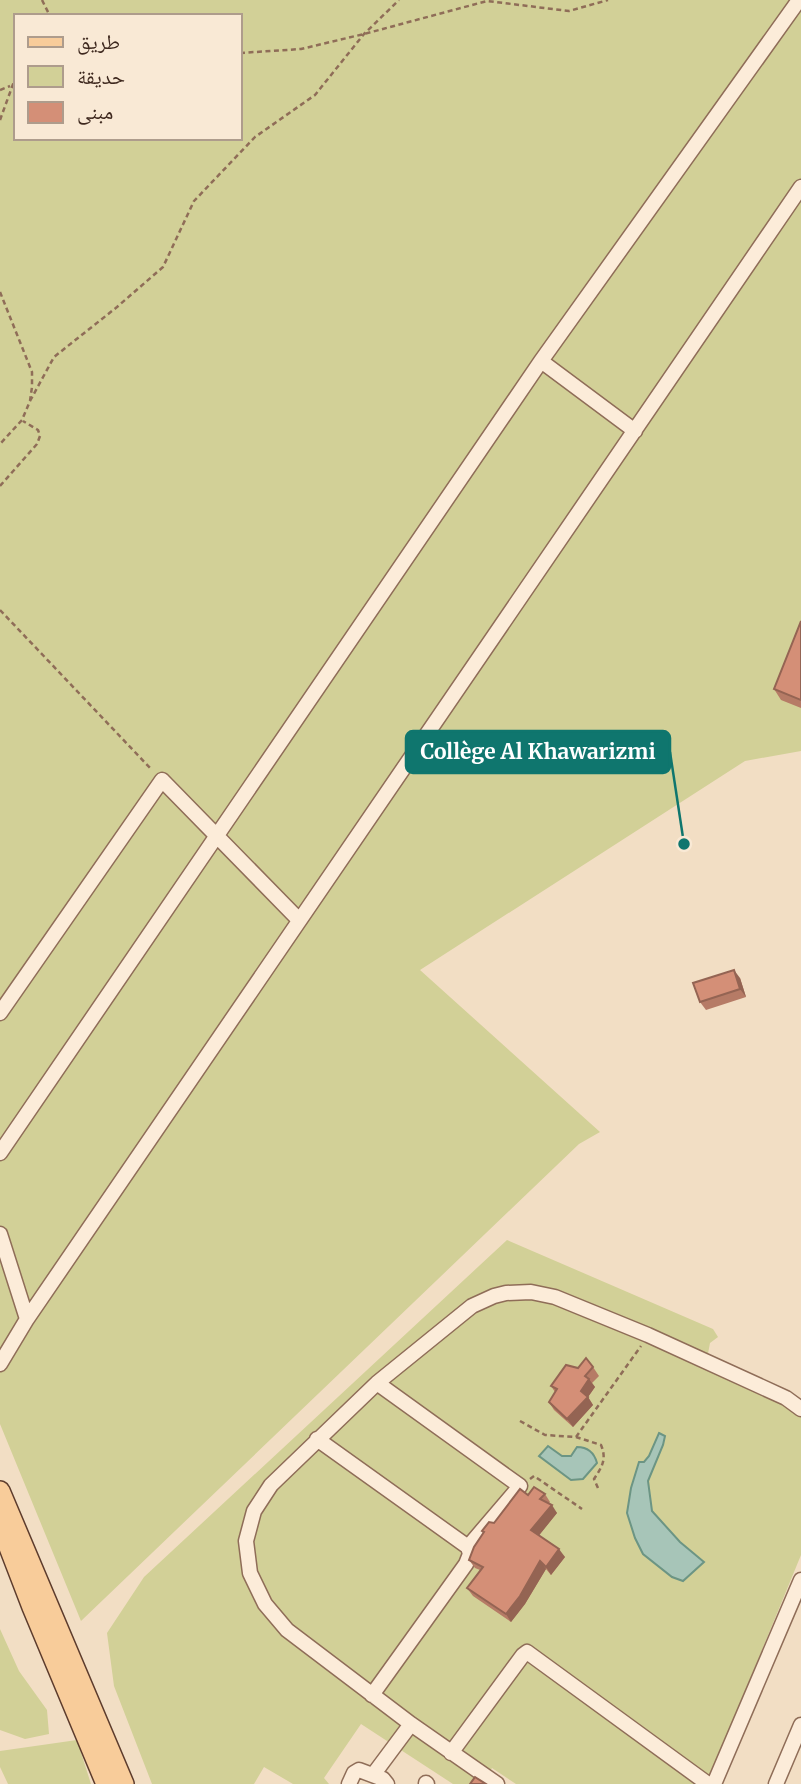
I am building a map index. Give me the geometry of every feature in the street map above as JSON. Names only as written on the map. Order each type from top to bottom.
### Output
[{"type":"main road","points":[[0,1491],[124,1784]]},
{"type":"main road","points":[[0,1524],[106,1784]]},
{"type":"street","points":[[0,1153],[541,361],[799,0]]},
{"type":"street","points":[[0,1364],[27,1320],[299,920],[801,187]]},
{"type":"street","points":[[541,361],[635,431]]},
{"type":"street","points":[[0,1013],[162,780],[299,920]]},
{"type":"street","points":[[0,1234],[27,1320]]},
{"type":"street","points":[[496,1784],[411,1724],[287,1630],[265,1604],[250,1573],[246,1541],[254,1511],[271,1485],[377,1382],[472,1306],[506,1293],[531,1292],[555,1297],[649,1335],[786,1398],[801,1409]]},
{"type":"street","points":[[377,1382],[520,1486],[468,1547]]},
{"type":"street","points":[[317,1439],[468,1547],[470,1553],[466,1564],[372,1695]]},
{"type":"street","points":[[714,1784],[801,1580]]},
{"type":"street","points":[[451,1753],[527,1652],[708,1784]]},
{"type":"street","points":[[373,1775],[411,1724]]},
{"type":"street","points":[[776,1784],[801,1725]]},
{"type":"street","points":[[349,1784],[357,1770],[383,1779],[387,1784]]},
{"type":"path","points":[[0,444],[22,420],[54,357],[163,267],[194,201],[255,137],[316,95],[364,34],[399,0]]},
{"type":"path","points":[[242,52],[301,49],[487,1],[569,11],[608,0]]},
{"type":"path","points":[[0,120],[14,80]]},
{"type":"path","points":[[0,90],[11,86]]},
{"type":"path","points":[[0,292],[32,372],[30,401]]},
{"type":"path","points":[[0,486],[37,444],[40,436],[38,430],[22,420]]},
{"type":"path","points":[[0,610],[162,780]]},
{"type":"path","points":[[576,1437],[649,1335]]},
{"type":"path","points":[[520,1421],[545,1435],[576,1437],[601,1445],[605,1454],[594,1479],[598,1488]]},
{"type":"path","points":[[520,1486],[534,1476],[582,1509]]},
{"type":"green space","points":[[0,0],[801,0],[801,751],[745,761],[420,970],[600,1132],[579,1144],[81,1621],[0,1424]]},
{"type":"green space","points":[[507,1240],[713,1329],[718,1337],[710,1343],[707,1359],[801,1412],[801,1555],[707,1784],[516,1784],[492,1768],[482,1784],[453,1784],[361,1724],[324,1778],[329,1784],[293,1784],[264,1767],[254,1784],[152,1784],[114,1686],[107,1633],[144,1577]]},
{"type":"green space","points":[[0,1629],[19,1671],[47,1710],[49,1734],[25,1739],[0,1730]]},
{"type":"green space","points":[[77,1740],[91,1784],[8,1784],[0,1767],[0,1751]]},
{"type":"shaded area","points":[[659,1433],[665,1436],[663,1445],[648,1481],[652,1511],[680,1542],[704,1562],[683,1581],[672,1577],[643,1554],[627,1513],[639,1462],[644,1462],[649,1456]]},
{"type":"shaded area","points":[[548,1446],[562,1456],[571,1456],[577,1447],[587,1449],[597,1463],[583,1479],[571,1480],[539,1456]]},
{"type":"building","points":[[801,621],[801,700],[774,689]]},
{"type":"building","points":[[734,970],[740,989],[700,1002],[693,983]]},
{"type":"building","points":[[586,1358],[593,1367],[585,1376],[589,1379],[581,1391],[588,1397],[567,1419],[549,1402],[557,1389],[551,1386],[566,1365],[578,1368]]},
{"type":"building","points":[[534,1487],[545,1494],[540,1499],[552,1505],[531,1530],[559,1549],[546,1567],[540,1561],[506,1614],[467,1588],[483,1567],[469,1560],[489,1522],[494,1523],[520,1489],[528,1495]]},
{"type":"building","points":[[475,1777],[486,1784],[470,1784]]},
{"type":"place","name":"Collège Al Khawarizmi","points":[[684,844]]}]
